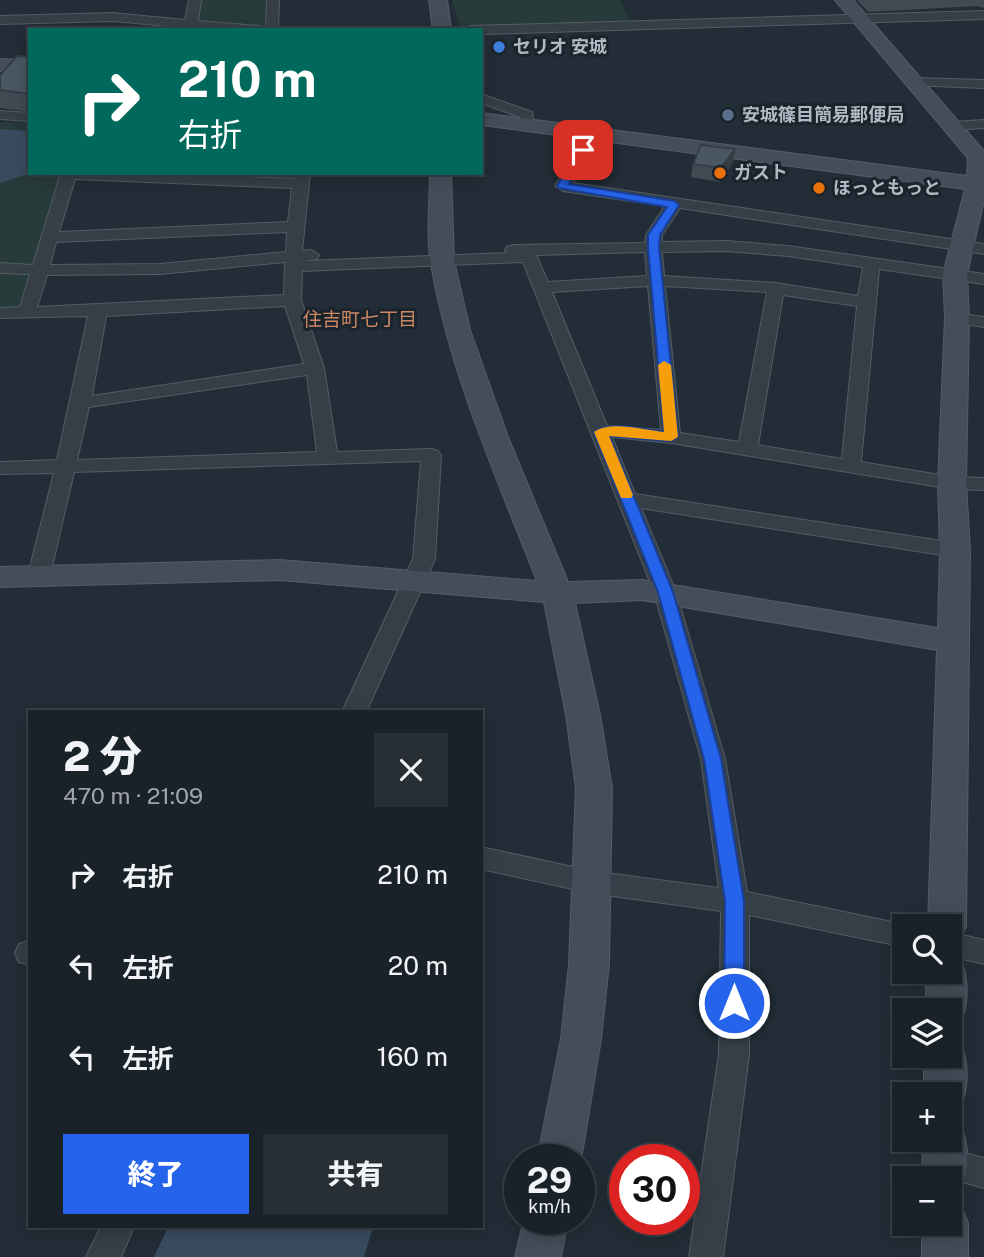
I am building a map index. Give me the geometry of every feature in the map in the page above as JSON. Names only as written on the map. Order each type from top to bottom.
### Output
[{"type":"street","points":[[106,28],[113,17],[111,0]]},
{"type":"street","points":[[187,26],[195,0]]},
{"type":"street","points":[[272,0],[272,28]]},
{"type":"street","points":[[438,0],[442,28]]},
{"type":"street","points":[[844,0],[978,157],[980,184],[973,248],[955,274],[957,318],[952,483],[955,550],[947,914]]},
{"type":"street","points":[[483,30],[984,15]]},
{"type":"street","points":[[0,20],[113,17],[223,28]]},
{"type":"street","points":[[0,65],[28,66]]},
{"type":"street","points":[[915,82],[984,84]]},
{"type":"street","points":[[483,98],[527,115],[527,125]]},
{"type":"street","points":[[0,115],[28,117]]},
{"type":"street","points":[[483,119],[980,184]]},
{"type":"street","points":[[952,126],[984,124]]},
{"type":"street","points":[[594,133],[563,186],[674,205],[973,248]]},
{"type":"street","points":[[27,312],[42,270],[69,175]]},
{"type":"street","points":[[115,175],[301,179],[295,227],[292,300],[315,368],[328,460]]},
{"type":"street","points":[[440,175],[442,256],[471,372],[558,593],[583,715],[594,788],[589,964],[581,1039],[562,1144]]},
{"type":"street","points":[[671,437],[653,247],[654,235],[674,205]]},
{"type":"street","points":[[52,237],[295,227]]},
{"type":"street","points":[[0,268],[160,269],[294,261],[726,246],[872,262],[984,279]]},
{"type":"street","points":[[442,256],[529,257],[665,592],[713,759],[735,901],[734,1054],[706,1257]]},
{"type":"street","points":[[851,466],[872,262]]},
{"type":"street","points":[[542,288],[656,281],[776,288],[866,302]]},
{"type":"street","points":[[748,449],[776,288]]},
{"type":"street","points":[[0,313],[98,311],[292,300]]},
{"type":"street","points":[[39,575],[81,403],[98,311]]},
{"type":"street","points":[[957,318],[984,322]]},
{"type":"street","points":[[81,403],[315,368]]},
{"type":"street","points":[[601,432],[617,431],[671,437],[952,483],[984,484]]},
{"type":"street","points":[[0,468],[431,455],[424,559],[355,710]]},
{"type":"street","points":[[628,499],[955,550]]},
{"type":"street","points":[[0,576],[279,570],[558,593],[642,590],[953,642]]},
{"type":"street","points":[[483,858],[591,882],[735,901],[892,932]]},
{"type":"street","points":[[962,947],[984,952]]},
{"type":"street","points":[[103,1257],[118,1228]]},
{"type":"street","points":[[538,1257],[543,1235]]},
{"type":"street","points":[[944,1236],[945,1257]]},
{"type":"green space","points":[[199,0],[269,0],[268,28],[195,21]]},
{"type":"green space","points":[[452,0],[621,0],[629,23],[460,27]]},
{"type":"green space","points":[[0,122],[28,123],[28,175],[64,175],[22,306],[0,308]]},
{"type":"water","points":[[0,129],[28,131],[28,174],[0,183]]},
{"type":"water","points":[[168,1228],[373,1228],[364,1257],[154,1257]]},
{"type":"building","points":[[17,56],[28,57],[28,94],[0,90],[0,75]]},
{"type":"building","points":[[701,145],[735,149],[721,168],[693,164]]},
{"type":"slow traffic","points":[[626,495],[601,432],[617,431],[671,437],[664,365]]},
{"type":"place","name":"セリオ 安城","points":[[499,47]]},
{"type":"place","name":"安城篠目簡易郵便局","points":[[728,115]]},
{"type":"place","name":"ガスト","points":[[720,173]]},
{"type":"place","name":"ほっともっと","points":[[819,188]]},
{"type":"district","name":"住吉町七丁目","points":[[360,319]]},
{"type":"route","points":[[583,150],[563,186],[674,205],[654,235],[653,247],[671,437],[617,431],[601,432],[665,592],[713,759],[735,901],[734,1003]]}]
